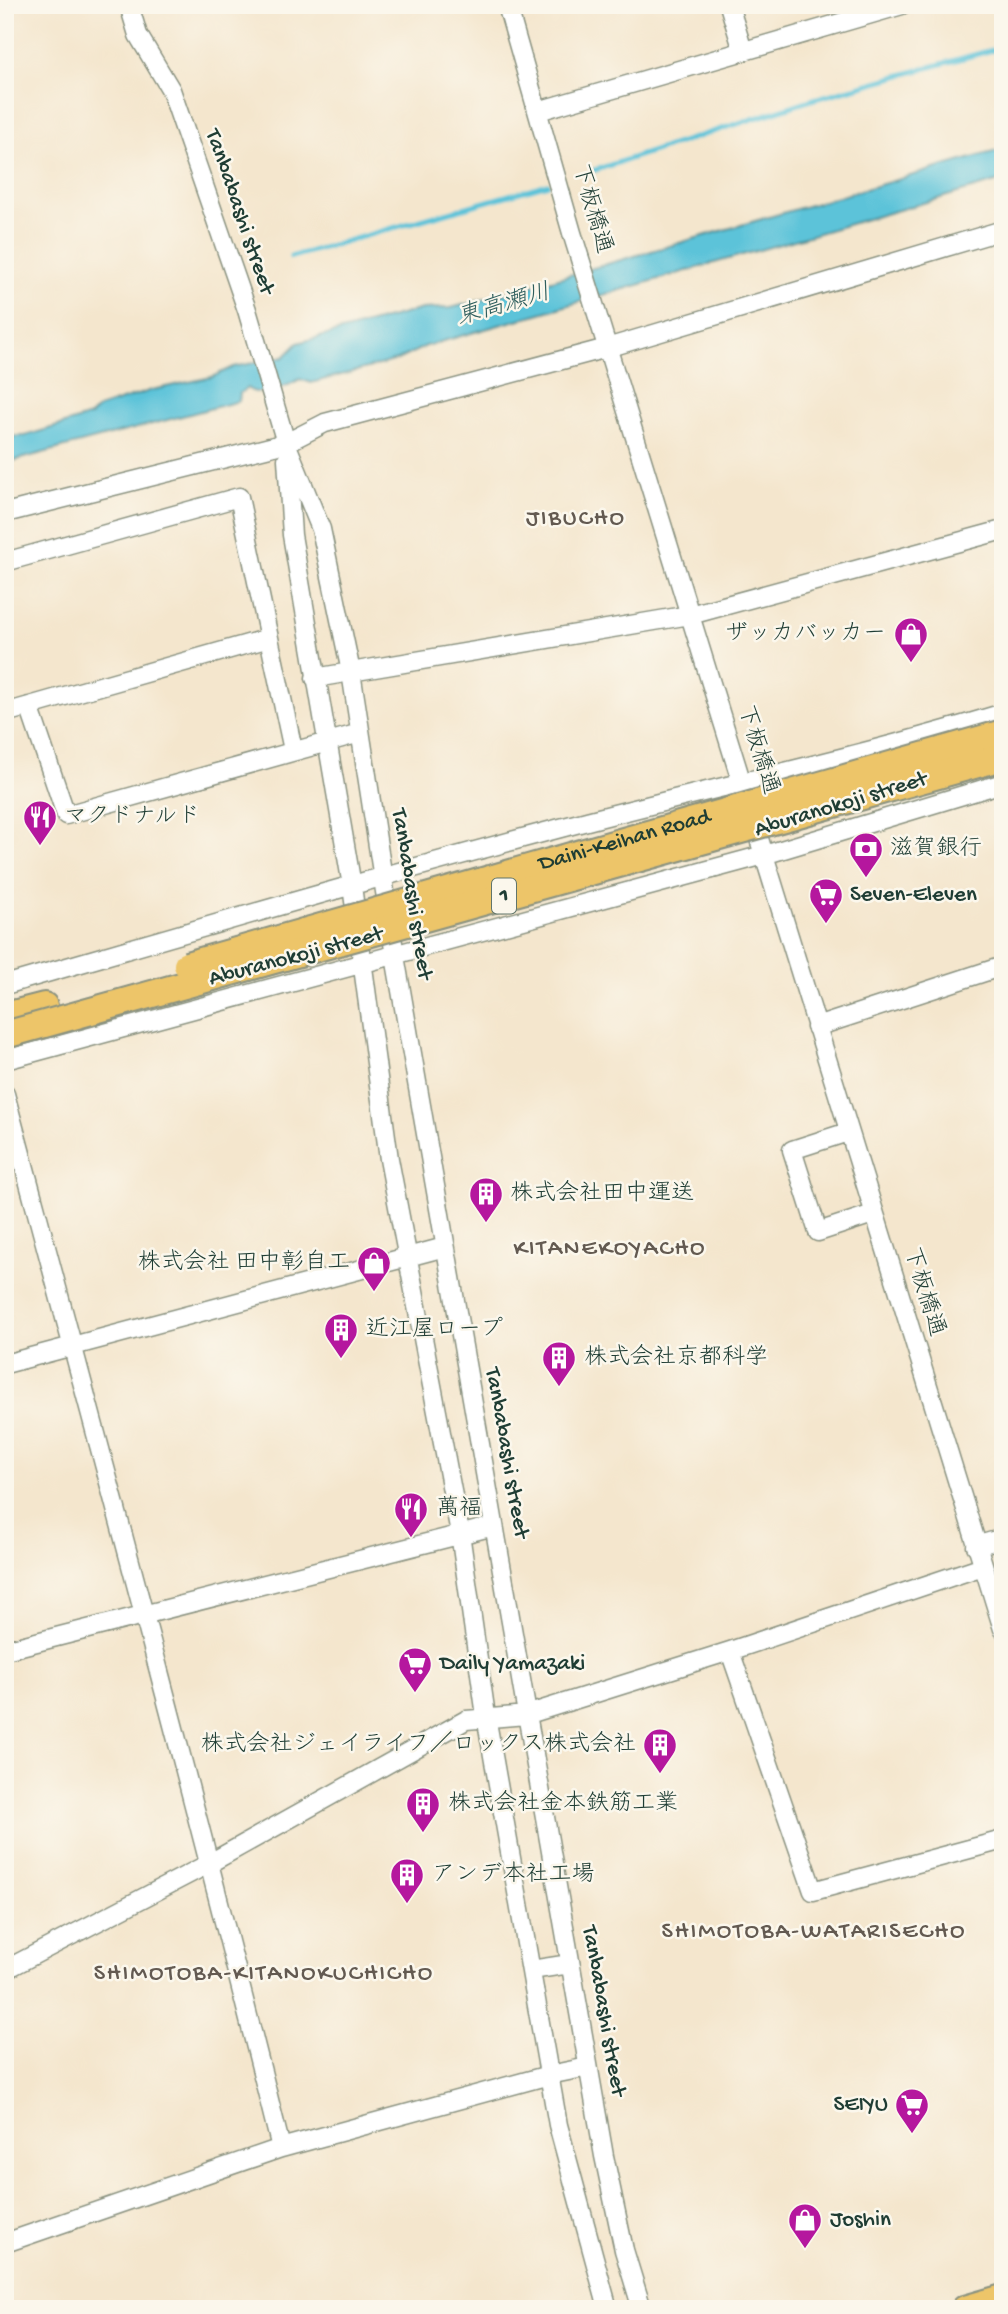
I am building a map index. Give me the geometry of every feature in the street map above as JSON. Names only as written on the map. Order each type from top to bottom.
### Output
[{"type":"highway","name":"Daini-Keihan Road","points":[[5,1016],[1003,733]]},
{"type":"highway","name":"Daini-Keihan Road","points":[[5,1035],[1003,757]]},
{"type":"highway","points":[[965,2309],[1003,2298]]},
{"type":"street","name":"Tanbabashi street","points":[[129,5],[138,35],[171,90],[250,319],[284,437],[321,528],[351,672],[445,1247],[588,2067],[624,2250],[642,2309]]},
{"type":"street","name":"下板橋通","points":[[508,5],[606,345],[1003,1629]]},
{"type":"street","points":[[729,5],[743,51]]},
{"type":"street","points":[[538,111],[902,5]]},
{"type":"street","points":[[5,513],[284,437],[325,423],[1003,230]]},
{"type":"street","name":"Tanbabashi street","points":[[284,437],[292,536],[352,886],[389,1158],[406,1257],[460,1533],[486,1716],[558,2125],[608,2309]]},
{"type":"street","points":[[5,562],[239,497],[293,750]]},
{"type":"street","points":[[315,678],[690,615],[1003,530]]},
{"type":"street","points":[[5,713],[269,638]]},
{"type":"street","points":[[29,706],[66,815],[360,733]]},
{"type":"street","name":"Aburanokoji street","points":[[5,985],[384,876],[927,736],[1003,713]]},
{"type":"street","name":"Aburanokoji street","points":[[5,1060],[764,855],[1003,783]]},
{"type":"street","points":[[816,1027],[1003,966]]},
{"type":"street","points":[[5,1094],[210,1863],[281,2148]]},
{"type":"street","points":[[848,1132],[792,1150],[818,1232],[873,1214]]},
{"type":"street","points":[[5,1364],[445,1247]]},
{"type":"street","points":[[5,1650],[494,1526]]},
{"type":"street","points":[[976,1546],[1003,1538]]},
{"type":"street","points":[[5,1970],[210,1863],[466,1720],[486,1716],[526,1715],[730,1651],[983,1566]]},
{"type":"street","points":[[730,1651],[813,1891],[1003,1840]]},
{"type":"street","points":[[531,1970],[570,1964]]},
{"type":"street","points":[[5,2243],[281,2148],[588,2067]]},
{"type":"water","name":"東高瀬川","points":[[1003,149],[1003,180],[426,346],[397,360],[311,383],[300,379],[266,392],[247,388],[240,393],[239,401],[5,463],[5,437],[25,436],[90,416],[98,408],[152,390],[212,377],[233,367],[284,357],[298,343],[422,309],[451,308],[490,298]]},
{"type":"waterway","points":[[592,171],[814,99],[1003,47]]},
{"type":"waterway","points":[[291,257],[548,184]]},
{"type":"place","name":"ザッカバッカー","points":[[911,664]]},
{"type":"place","name":"マクドナルド","points":[[40,847]]},
{"type":"place","name":"滋賀銀行","points":[[866,879]]},
{"type":"place","name":"Seven-Eleven","points":[[826,925]]},
{"type":"place","name":"株式会社田中運送","points":[[486,1224]]},
{"type":"place","name":"株式会社 田中彰自工","points":[[374,1293]]},
{"type":"place","name":"近江屋ロープ","points":[[341,1360]]},
{"type":"place","name":"株式会社京都科学","points":[[559,1388]]},
{"type":"place","name":"萬福","points":[[411,1539]]},
{"type":"place","name":"Daily Yamazaki","points":[[415,1694]]},
{"type":"place","name":"株式会社ジェイライフ／ロックス株式会社","points":[[660,1775]]},
{"type":"place","name":"株式会社金本鉄筋工業","points":[[423,1834]]},
{"type":"place","name":"アンデ本社工場","points":[[407,1905]]},
{"type":"place","name":"SEIYU","points":[[912,2135]]},
{"type":"place","name":"Joshin","points":[[805,2250]]},
{"type":"district","name":"JIBUCHO","points":[[576,519]]},
{"type":"district","name":"KITANEKOYACHO","points":[[610,1249]]},
{"type":"district","name":"SHIMOTOBA-WATARISECHO","points":[[814,1932]]},
{"type":"district","name":"SHIMOTOBA-KITANOKUCHICHO","points":[[264,1974]]}]
